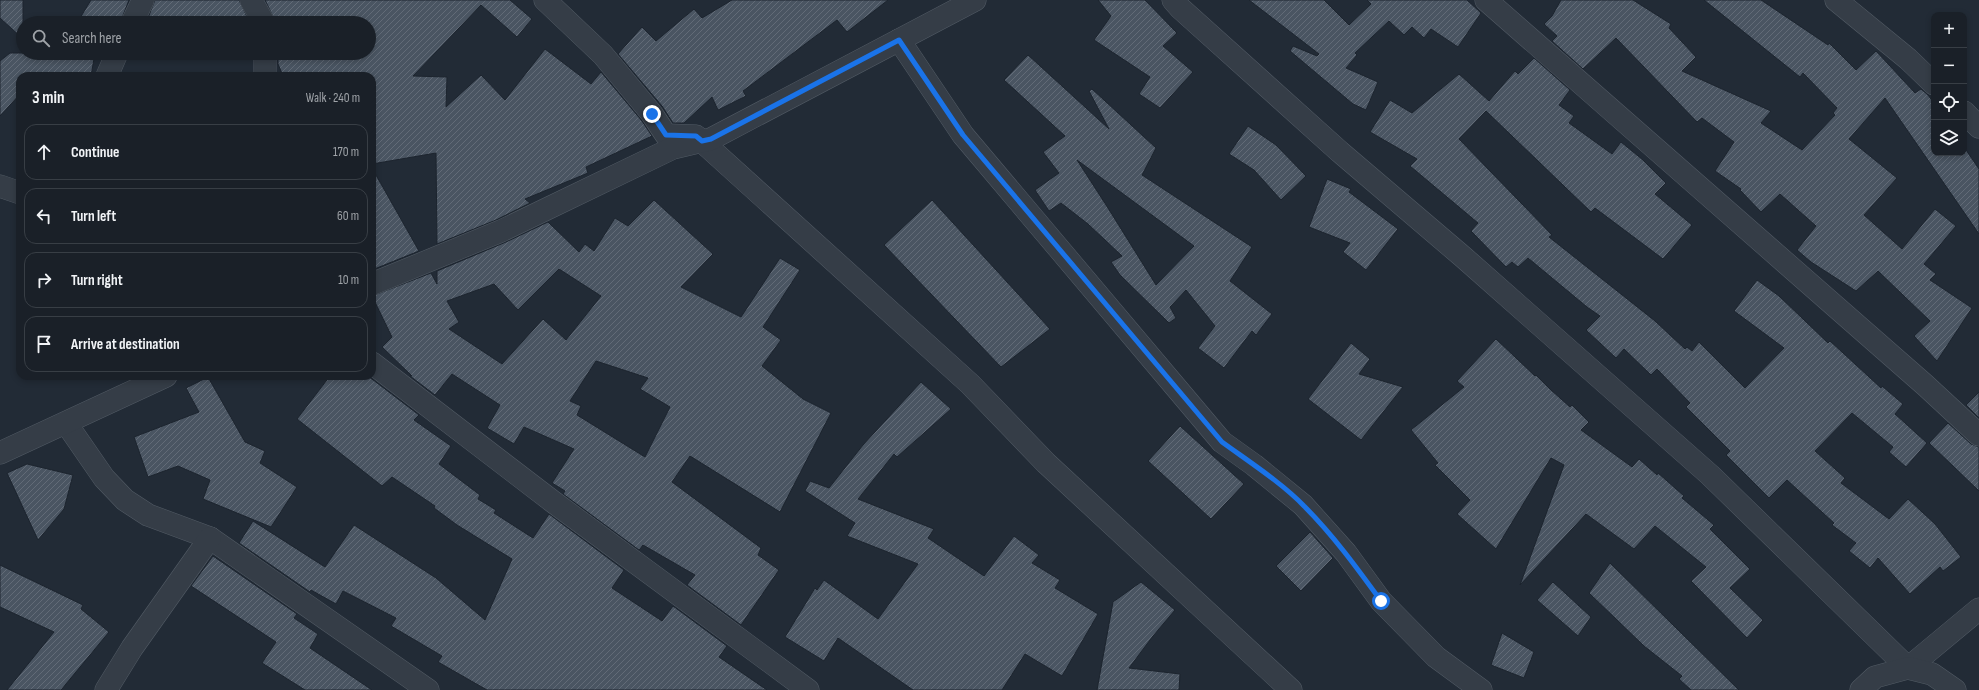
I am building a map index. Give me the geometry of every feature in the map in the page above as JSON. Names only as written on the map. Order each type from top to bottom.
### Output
[{"type":"street","points":[[135,16],[143,0]]},
{"type":"street","points":[[251,0],[260,16]]},
{"type":"street","points":[[546,0],[604,55],[652,114],[666,135],[696,136],[702,141],[970,384],[1046,463],[1291,690]]},
{"type":"street","points":[[376,282],[500,231],[673,148],[718,136],[975,0]]},
{"type":"street","points":[[1173,0],[1180,8],[1340,152],[1462,256],[1710,475],[1908,668],[1932,674],[1955,690]]},
{"type":"street","points":[[1486,0],[1920,380],[1979,435]]},
{"type":"street","points":[[1836,0],[1908,59],[1931,81]]},
{"type":"street","points":[[899,40],[963,135],[1222,442],[1254,465],[1303,505],[1346,553],[1381,601],[1436,657],[1481,690]]},
{"type":"street","points":[[109,72],[114,60]]},
{"type":"street","points":[[265,72],[266,60]]},
{"type":"street","points":[[1967,115],[1979,127]]},
{"type":"street","points":[[0,186],[16,192]]},
{"type":"street","points":[[376,365],[552,501],[808,690]]},
{"type":"street","points":[[0,453],[157,380]]},
{"type":"street","points":[[66,423],[104,478],[125,500],[148,515],[210,538],[428,690]]},
{"type":"street","points":[[106,690],[132,648],[210,538]]},
{"type":"street","points":[[1861,690],[1875,677],[1908,668],[1979,609]]},
{"type":"building","points":[[0,0],[23,0],[23,16],[16,16],[16,33],[0,18]]},
{"type":"building","points":[[91,0],[129,0],[123,16],[81,16]]},
{"type":"building","points":[[155,0],[239,0],[247,16],[149,16]]},
{"type":"building","points":[[265,0],[510,0],[532,19],[517,37],[481,5],[413,76],[447,77],[446,107],[481,75],[505,100],[545,49],[591,84],[601,72],[642,121],[652,136],[586,167],[588,173],[525,199],[530,203],[496,220],[437,244],[436,153],[376,163],[376,72],[281,72],[278,64],[278,60],[376,60],[376,16],[273,16]]},
{"type":"building","points":[[732,0],[888,0],[847,32],[837,20],[743,91],[746,96],[718,110],[712,97],[684,123],[673,123],[662,106],[618,54],[642,27],[656,41],[694,9],[702,18]]},
{"type":"building","points":[[1098,0],[1145,0],[1177,33],[1163,46],[1193,72],[1160,108],[1139,94],[1150,77],[1094,40],[1111,16]]},
{"type":"building","points":[[1249,0],[1324,0],[1349,25],[1371,4],[1367,0],[1467,0],[1481,13],[1458,47],[1431,29],[1424,38],[1412,27],[1404,35],[1389,21],[1355,53],[1357,55],[1346,68],[1378,82],[1366,110],[1353,104],[1290,51],[1293,46],[1317,56],[1319,54]]},
{"type":"building","points":[[1561,0],[1633,0],[1671,24],[1669,28],[1696,57],[1682,71],[1771,111],[1761,123],[1802,150],[1835,115],[1833,113],[1837,108],[1803,73],[1800,77],[1704,0],[1761,0],[1828,45],[1829,43],[1856,70],[1876,51],[1915,93],[1921,89],[1928,95],[1931,99],[1931,156],[1967,156],[1967,151],[1979,169],[1979,234],[1885,98],[1849,139],[1897,178],[1864,215],[1902,249],[1935,209],[1956,226],[1924,264],[1936,274],[1930,280],[1972,308],[1937,361],[1914,336],[1930,321],[1878,271],[1856,291],[1811,262],[1797,250],[1816,226],[1780,194],[1761,212],[1740,190],[1741,189],[1715,171],[1734,142],[1702,118],[1697,122],[1616,38],[1583,69],[1552,41],[1557,36],[1544,24],[1552,16]]},
{"type":"building","points":[[10,53],[16,53],[16,60],[94,60],[92,72],[16,72],[16,98],[0,116],[0,61]]},
{"type":"building","points":[[1028,55],[1109,129],[1089,91],[1092,89],[1156,148],[1142,175],[1252,247],[1230,281],[1272,314],[1256,335],[1252,331],[1224,368],[1198,348],[1215,326],[1186,290],[1170,307],[1176,318],[1169,323],[1120,275],[1111,262],[1122,256],[1088,224],[1061,203],[1049,211],[1035,190],[1059,173],[1043,152],[1065,136],[1004,80]],"holes":[[[1077,160],[1194,246],[1156,285]]]},
{"type":"building","points":[[1534,58],[1570,90],[1559,105],[1574,116],[1569,123],[1612,154],[1621,142],[1643,160],[1666,183],[1655,194],[1692,225],[1663,259],[1595,208],[1591,212],[1486,111],[1459,139],[1552,235],[1549,237],[1655,321],[1685,349],[1687,347],[1692,351],[1699,342],[1745,388],[1784,348],[1734,311],[1757,280],[1779,296],[1828,343],[1830,341],[1881,388],[1882,386],[1903,404],[1895,414],[1927,443],[1906,467],[1889,452],[1893,447],[1852,413],[1815,451],[1845,478],[1841,483],[1889,519],[1908,499],[1935,524],[1961,557],[1943,571],[1940,567],[1910,594],[1878,558],[1870,568],[1849,551],[1856,543],[1832,525],[1834,523],[1787,480],[1769,498],[1726,455],[1730,451],[1686,407],[1690,403],[1657,369],[1651,375],[1624,349],[1616,358],[1586,330],[1600,316],[1528,258],[1518,267],[1512,262],[1506,267],[1471,231],[1478,223],[1410,166],[1417,159],[1370,132],[1390,100],[1412,113],[1459,74],[1489,101],[1515,71],[1518,74]]},
{"type":"building","points":[[1248,126],[1276,145],[1306,176],[1281,200],[1254,170],[1229,154]]},
{"type":"building","points":[[376,175],[419,251],[376,268]]},
{"type":"building","points":[[1327,179],[1351,189],[1349,192],[1398,229],[1366,270],[1343,252],[1350,243],[1309,227]]},
{"type":"building","points":[[654,200],[713,254],[681,287],[741,317],[780,258],[800,270],[763,327],[781,340],[762,366],[803,399],[831,413],[780,512],[690,456],[672,482],[761,548],[758,555],[779,570],[741,625],[687,585],[695,575],[643,545],[639,550],[563,494],[565,491],[552,483],[574,449],[524,427],[514,444],[487,428],[500,405],[452,374],[435,395],[410,376],[412,376],[382,347],[392,337],[376,304],[376,294],[431,273],[437,284],[437,271],[506,242],[548,222],[579,252],[585,244],[594,251],[615,218],[628,226]],"holes":[[[559,269],[601,296],[566,340],[543,319],[502,364],[449,329],[459,322],[447,301],[494,284],[518,310]],[[596,361],[648,378],[640,389],[670,407],[645,457],[577,415],[581,406],[570,401]]]},
{"type":"building","points":[[932,200],[1050,329],[1001,367],[884,245]]},
{"type":"building","points":[[1496,339],[1535,376],[1536,375],[1570,407],[1572,405],[1589,422],[1581,430],[1632,467],[1639,459],[1657,475],[1658,473],[1684,496],[1682,498],[1714,525],[1710,529],[1750,569],[1730,588],[1763,620],[1747,638],[1691,581],[1706,567],[1655,526],[1634,549],[1586,514],[1520,585],[1564,465],[1551,458],[1496,549],[1457,514],[1470,500],[1435,465],[1438,463],[1411,430],[1464,387],[1457,381]]},
{"type":"building","points":[[1351,343],[1370,359],[1359,374],[1403,387],[1361,440],[1308,399]]},
{"type":"building","points":[[202,380],[210,380],[245,442],[265,451],[260,463],[297,487],[271,527],[203,499],[210,480],[178,466],[148,477],[134,437],[199,412],[186,388]]},
{"type":"building","points":[[327,380],[373,380],[419,415],[414,420],[451,446],[439,464],[480,495],[478,499],[496,510],[494,513],[533,538],[549,514],[624,570],[612,588],[662,621],[673,606],[727,646],[719,657],[767,690],[487,690],[438,662],[442,656],[391,626],[396,618],[343,591],[336,604],[311,590],[310,592],[239,543],[253,521],[325,567],[354,525],[436,578],[485,620],[512,559],[457,525],[434,508],[435,506],[392,477],[382,486],[297,419]]},
{"type":"building","points":[[921,382],[951,409],[897,457],[894,454],[858,499],[934,529],[928,538],[984,576],[1014,536],[1039,555],[1032,563],[1060,580],[1055,588],[1098,614],[1062,676],[1025,654],[1002,690],[913,690],[838,638],[824,661],[785,637],[815,588],[817,590],[824,580],[878,619],[918,564],[847,536],[855,523],[805,491],[810,481],[829,488],[863,445]]},
{"type":"building","points":[[1979,392],[1979,418],[1966,405]]},
{"type":"building","points":[[1948,423],[1971,444],[1979,447],[1979,491],[1929,443]]},
{"type":"building","points":[[1180,426],[1244,484],[1211,519],[1148,461]]},
{"type":"building","points":[[27,464],[73,475],[64,509],[38,540],[7,473]]},
{"type":"building","points":[[1310,532],[1333,558],[1301,591],[1276,566]]},
{"type":"building","points":[[213,556],[297,614],[294,618],[318,634],[310,648],[372,690],[305,690],[262,663],[276,642],[191,586]]},
{"type":"building","points":[[1610,563],[1739,690],[1691,690],[1679,679],[1682,676],[1644,646],[1589,593]]},
{"type":"building","points":[[0,565],[83,605],[81,609],[109,632],[61,690],[7,690],[54,632],[0,607]]},
{"type":"building","points":[[1141,582],[1175,610],[1129,668],[1180,674],[1179,690],[1097,690],[1113,602]]},
{"type":"building","points":[[1553,582],[1591,617],[1578,636],[1537,600]]},
{"type":"building","points":[[1502,633],[1534,652],[1524,678],[1491,665]]},
{"type":"route","points":[[652,114],[666,135],[696,136],[702,141],[711,139],[899,40],[963,135],[1222,442],[1254,465],[1303,505],[1346,553],[1381,601]]}]
